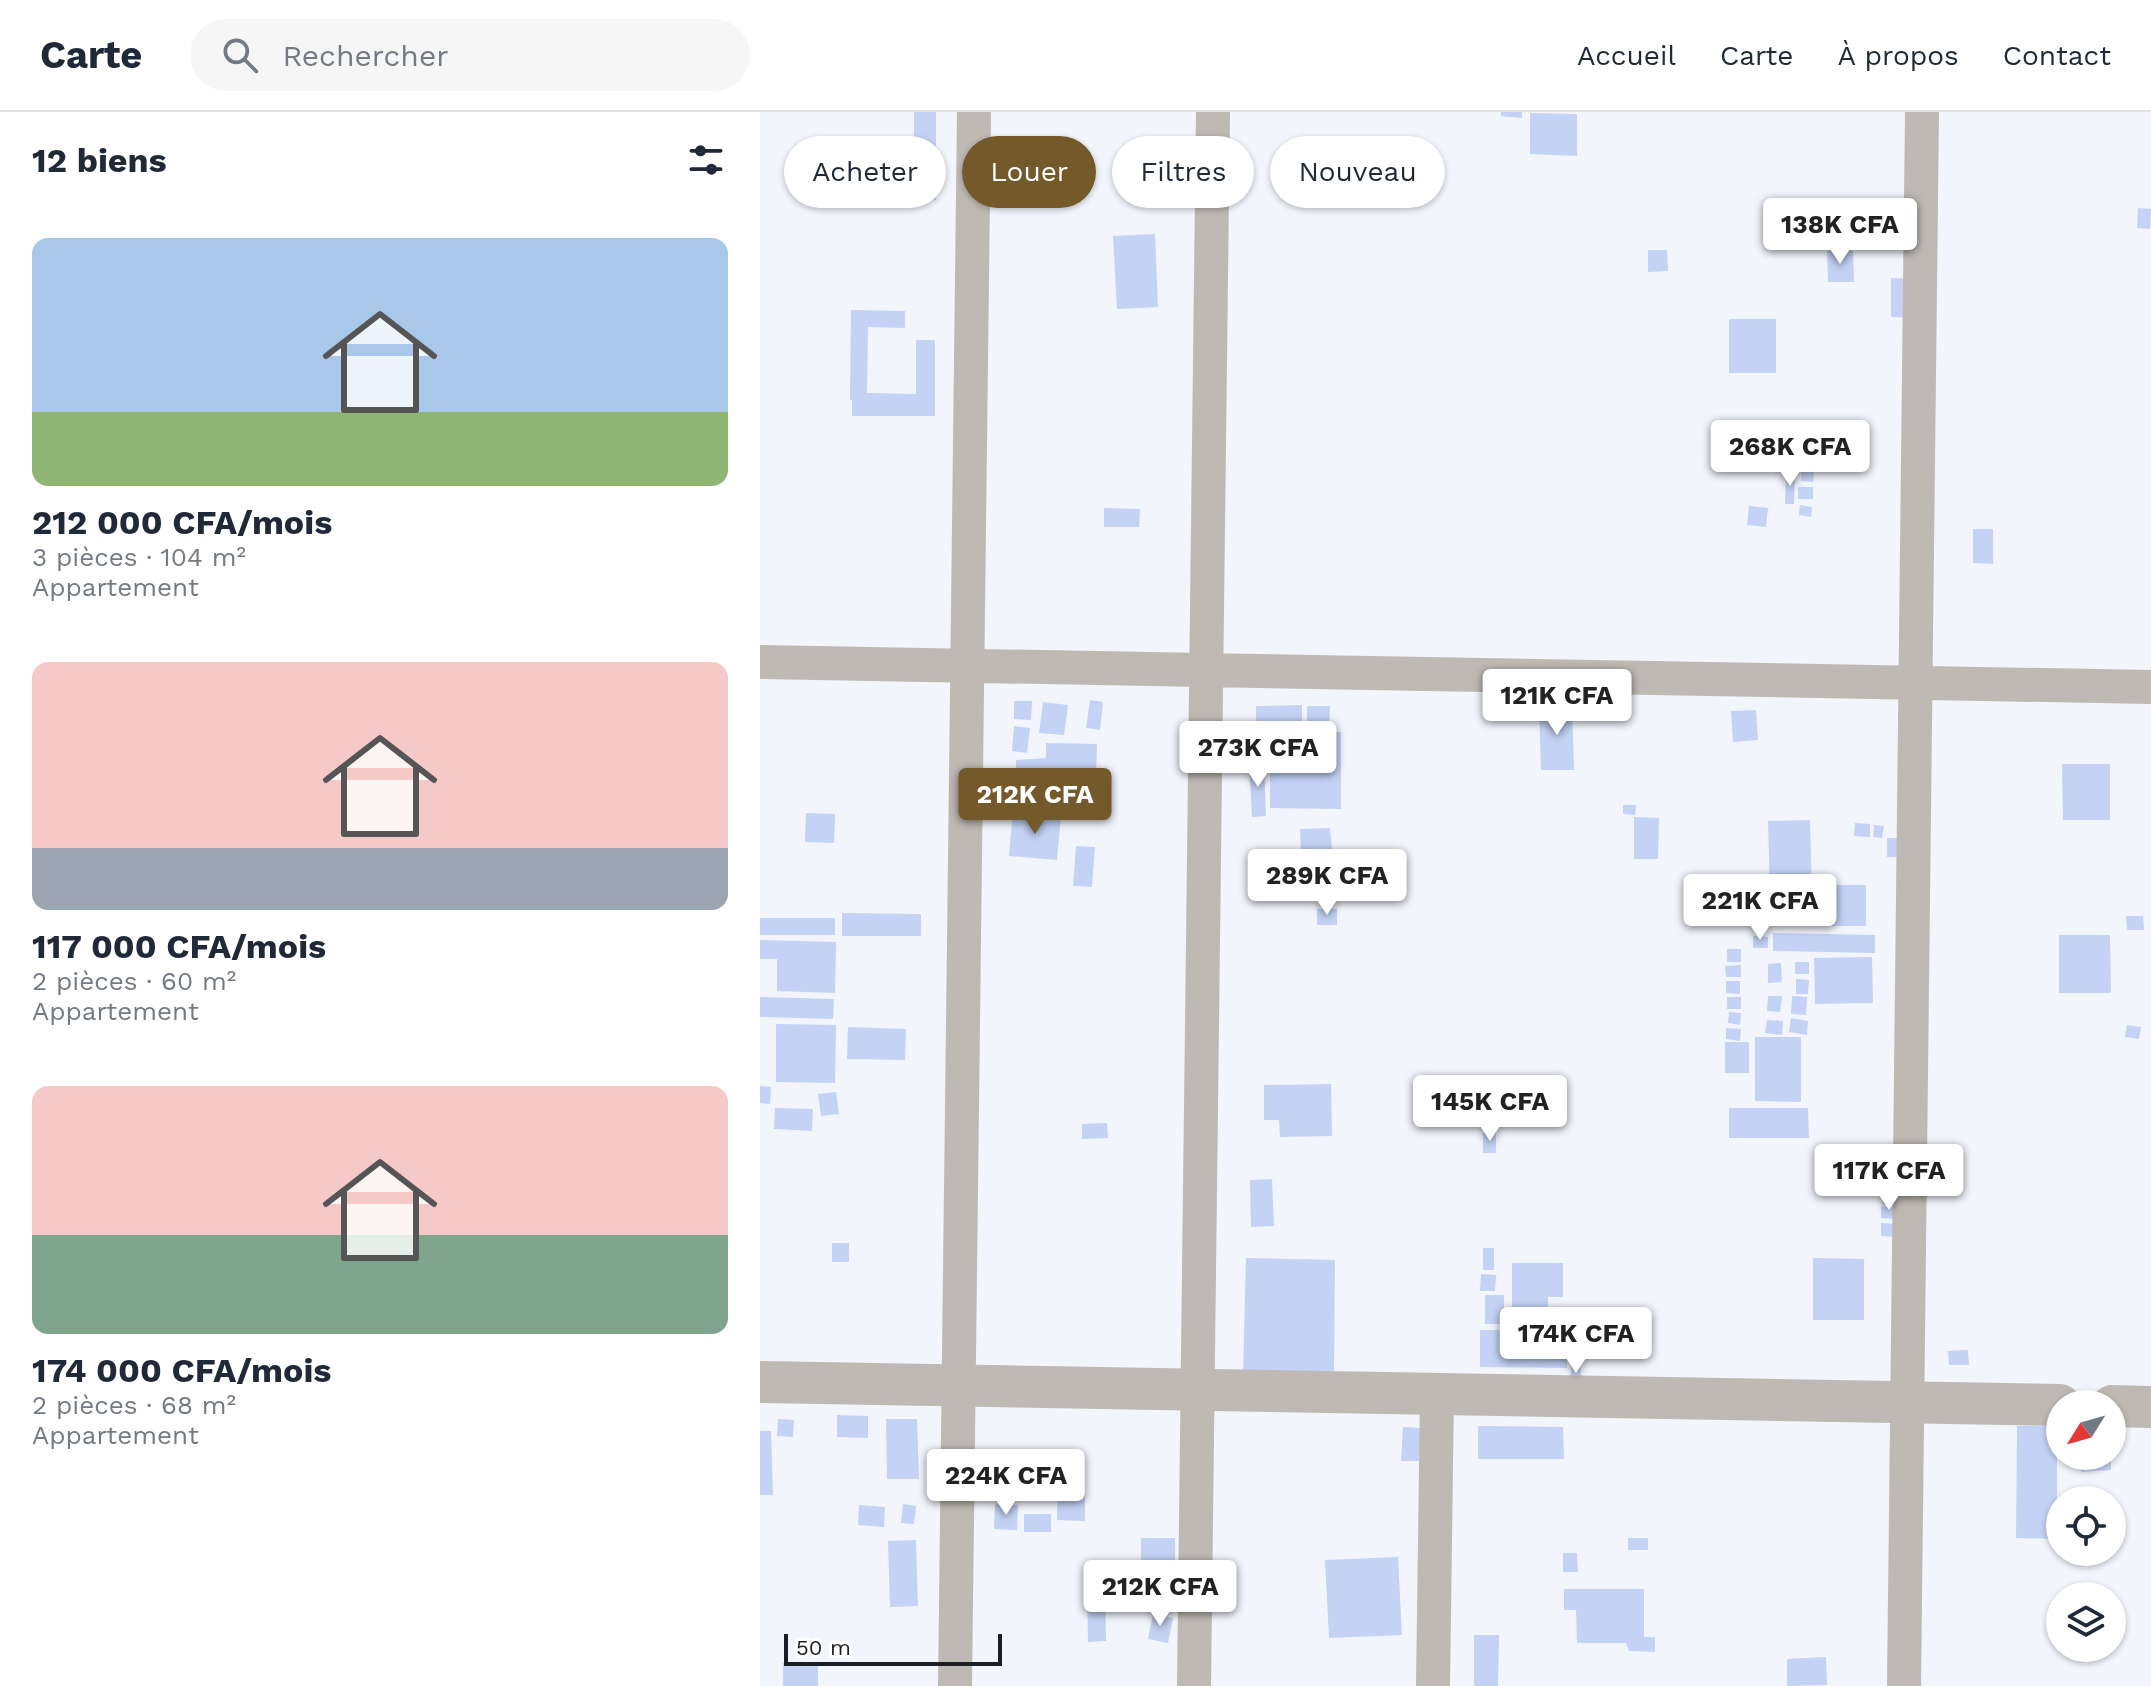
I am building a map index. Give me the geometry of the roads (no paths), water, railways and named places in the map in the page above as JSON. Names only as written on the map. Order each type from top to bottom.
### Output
[{"type":"street","points":[[955,1686],[974,112]]},
{"type":"street","points":[[1194,1686],[1213,112]]},
{"type":"street","points":[[1904,1686],[1922,112]]},
{"type":"street","points":[[760,662],[2151,687]]},
{"type":"street","points":[[760,1382],[2046,1405]]},
{"type":"street","points":[[1433,1686],[1437,1394]]},
{"type":"street","points":[[2126,1406],[2151,1407]]}]
